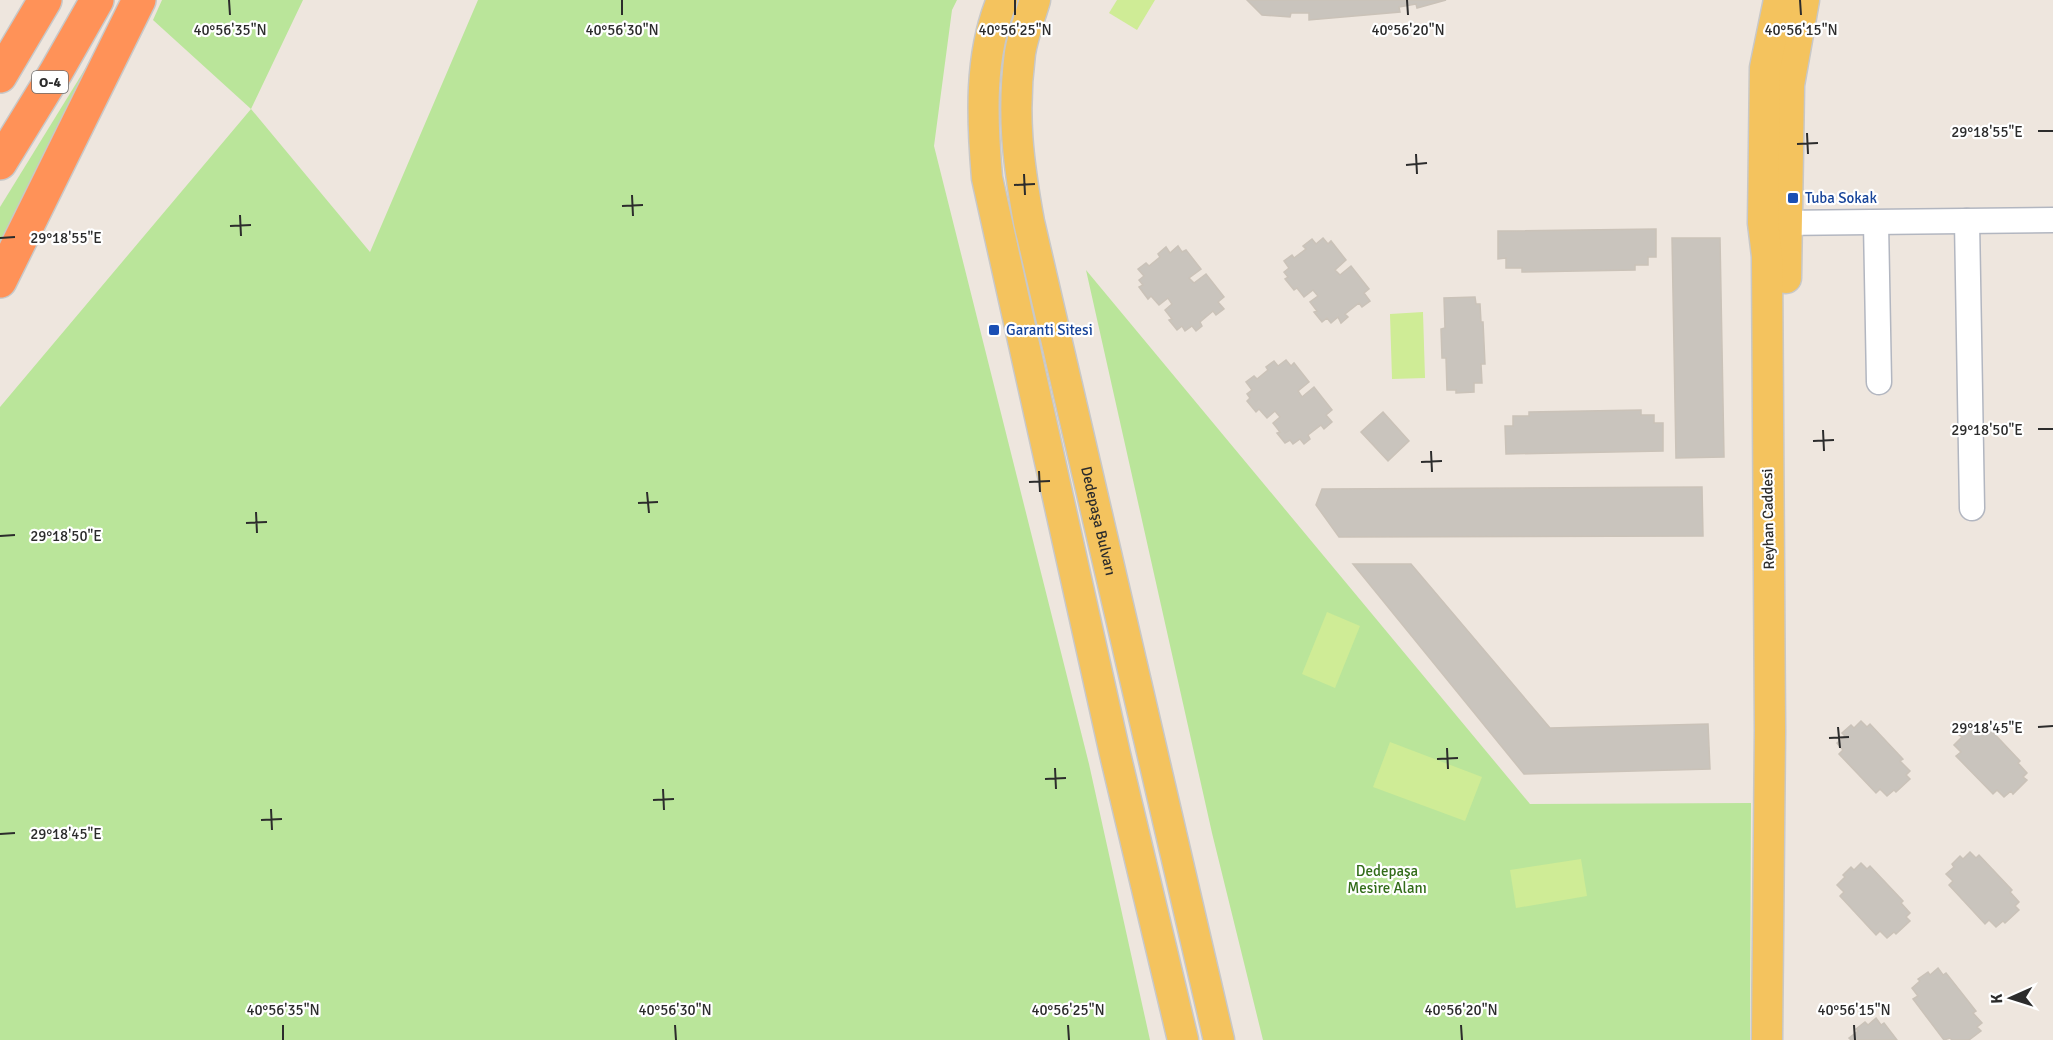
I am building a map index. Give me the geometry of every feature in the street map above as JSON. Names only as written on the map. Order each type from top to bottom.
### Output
[{"type":"highway","points":[[0,76],[45,0]]},
{"type":"highway","name":"O-4","points":[[0,163],[97,0]]},
{"type":"highway","points":[[0,281],[138,0]]},
{"type":"main road","points":[[1002,0],[986,65],[984,138],[987,178],[1115,754],[1183,1040]]},
{"type":"main road","name":"Dedepaşa Bulvarı","points":[[1035,0],[1021,51],[1015,110],[1018,165],[1033,239],[1219,1040]]},
{"type":"main road","name":"Reyhan Caddesi","points":[[1779,0],[1766,68],[1774,224],[1784,1040]]},
{"type":"main road","name":"Reyhan Caddesi","points":[[1767,1040],[1770,719],[1767,256],[1774,224],[1789,85],[1804,0]]},
{"type":"street","points":[[1774,224],[2053,220]]},
{"type":"street","points":[[1967,221],[1972,508]]},
{"type":"street","points":[[1876,223],[1879,382]]},
{"type":"green space","points":[[162,0],[303,0],[251,109],[153,20]]},
{"type":"green space","points":[[478,0],[957,0],[952,10],[934,146],[1089,764],[1150,1040],[0,1040],[0,407],[251,109],[370,252]]},
{"type":"green space","points":[[1117,0],[1155,0],[1137,30],[1109,13]]},
{"type":"green space","points":[[98,48],[0,248],[0,207]]},
{"type":"green space","name":"Dedepaşa Mesire Alanı","points":[[1086,270],[1530,804],[1751,803],[1750,1040],[1263,1040],[1212,833]]},
{"type":"green space","points":[[1423,312],[1425,378],[1392,379],[1390,314]]},
{"type":"green space","points":[[1327,612],[1360,626],[1335,688],[1302,674]]},
{"type":"green space","points":[[1390,742],[1482,777],[1465,821],[1373,787]]},
{"type":"green space","points":[[1581,859],[1587,896],[1516,908],[1510,870]]},
{"type":"building","points":[[1247,0],[1446,0],[1417,8],[1416,4],[1399,7],[1400,12],[1309,20],[1309,13],[1291,13],[1290,17],[1262,15]]},
{"type":"building","points":[[1656,229],[1656,257],[1648,257],[1648,265],[1635,265],[1635,270],[1522,272],[1522,268],[1506,268],[1506,258],[1498,259],[1498,231]]},
{"type":"building","points":[[1323,238],[1328,244],[1331,241],[1346,260],[1335,270],[1340,275],[1351,266],[1369,289],[1364,293],[1370,301],[1362,307],[1359,303],[1345,314],[1348,317],[1341,323],[1338,317],[1331,323],[1327,318],[1322,322],[1310,302],[1318,296],[1313,290],[1304,297],[1285,279],[1288,277],[1284,272],[1289,268],[1284,261],[1292,255],[1294,258],[1306,249],[1303,246],[1312,239],[1316,244]]},
{"type":"building","points":[[1672,238],[1720,238],[1724,457],[1676,458]]},
{"type":"building","points":[[1178,246],[1182,252],[1186,250],[1201,269],[1189,278],[1194,283],[1206,274],[1224,297],[1218,302],[1224,309],[1216,315],[1213,311],[1200,322],[1202,326],[1196,331],[1192,326],[1185,331],[1182,326],[1177,330],[1165,310],[1172,304],[1168,298],[1159,305],[1151,296],[1148,299],[1139,287],[1143,285],[1139,280],[1144,276],[1138,269],[1146,263],[1149,266],[1160,257],[1158,254],[1166,247],[1170,253]]},
{"type":"building","points":[[1475,297],[1476,304],[1480,304],[1481,322],[1483,322],[1485,364],[1481,364],[1482,383],[1474,383],[1474,392],[1456,393],[1456,390],[1447,390],[1446,358],[1442,358],[1441,329],[1445,328],[1444,298]]},
{"type":"building","points":[[1286,360],[1291,366],[1294,363],[1309,382],[1298,391],[1302,397],[1314,387],[1332,410],[1326,415],[1332,422],[1324,429],[1321,425],[1308,435],[1310,439],[1304,444],[1300,439],[1293,444],[1290,440],[1285,443],[1273,423],[1280,417],[1275,411],[1267,418],[1259,409],[1256,412],[1247,401],[1250,398],[1247,394],[1252,390],[1246,382],[1254,376],[1257,379],[1268,370],[1266,367],[1274,361],[1278,366]]},
{"type":"building","points":[[1641,410],[1641,415],[1654,415],[1654,423],[1663,423],[1663,451],[1506,454],[1505,426],[1513,426],[1513,416],[1529,416],[1529,412]]},
{"type":"building","points":[[1383,412],[1409,441],[1388,461],[1361,432]]},
{"type":"building","points":[[1702,487],[1703,536],[1339,537],[1316,505],[1322,489]]},
{"type":"building","points":[[1353,564],[1411,564],[1550,728],[1708,724],[1710,769],[1524,774]]},
{"type":"building","points":[[1861,721],[1867,727],[1870,724],[1903,759],[1900,761],[1910,771],[1906,775],[1910,779],[1896,792],[1894,790],[1887,796],[1880,789],[1876,793],[1839,754],[1843,750],[1837,743],[1845,736],[1842,733],[1851,725],[1854,728]]},
{"type":"building","points":[[1978,722],[1984,729],[1987,726],[2020,761],[2018,763],[2027,773],[2023,777],[2027,780],[2013,794],[2011,791],[2004,797],[1997,790],[1993,794],[1956,756],[1961,752],[1954,745],[1962,737],[1959,735],[1968,727],[1971,729]]},
{"type":"building","points":[[1970,852],[1976,858],[1979,855],[2012,890],[2010,892],[2019,902],[2015,906],[2019,910],[2005,923],[2003,921],[1996,927],[1989,920],[1985,924],[1949,885],[1953,881],[1946,874],[1954,867],[1952,864],[1960,856],[1963,859]]},
{"type":"building","points":[[1861,863],[1867,869],[1870,866],[1903,901],[1901,903],[1910,913],[1906,917],[1910,921],[1896,934],[1894,932],[1887,938],[1880,931],[1876,935],[1840,896],[1844,892],[1837,885],[1845,877],[1843,875],[1851,867],[1854,870]]},
{"type":"building","points":[[1938,968],[1943,975],[1946,973],[1976,1011],[1973,1013],[1982,1023],[1977,1027],[1981,1031],[1969,1040],[1950,1038],[1944,1040],[1913,999],[1918,996],[1912,988],[1920,981],[1918,979],[1928,972],[1930,975]]},
{"type":"building","points":[[1876,1018],[1881,1025],[1884,1023],[1897,1040],[1851,1040],[1849,1038],[1865,1022],[1868,1025]]},
{"type":"place","name":"Tuba Sokak","points":[[1793,198]]},
{"type":"place","name":"Garanti Sitesi","points":[[994,330]]}]
